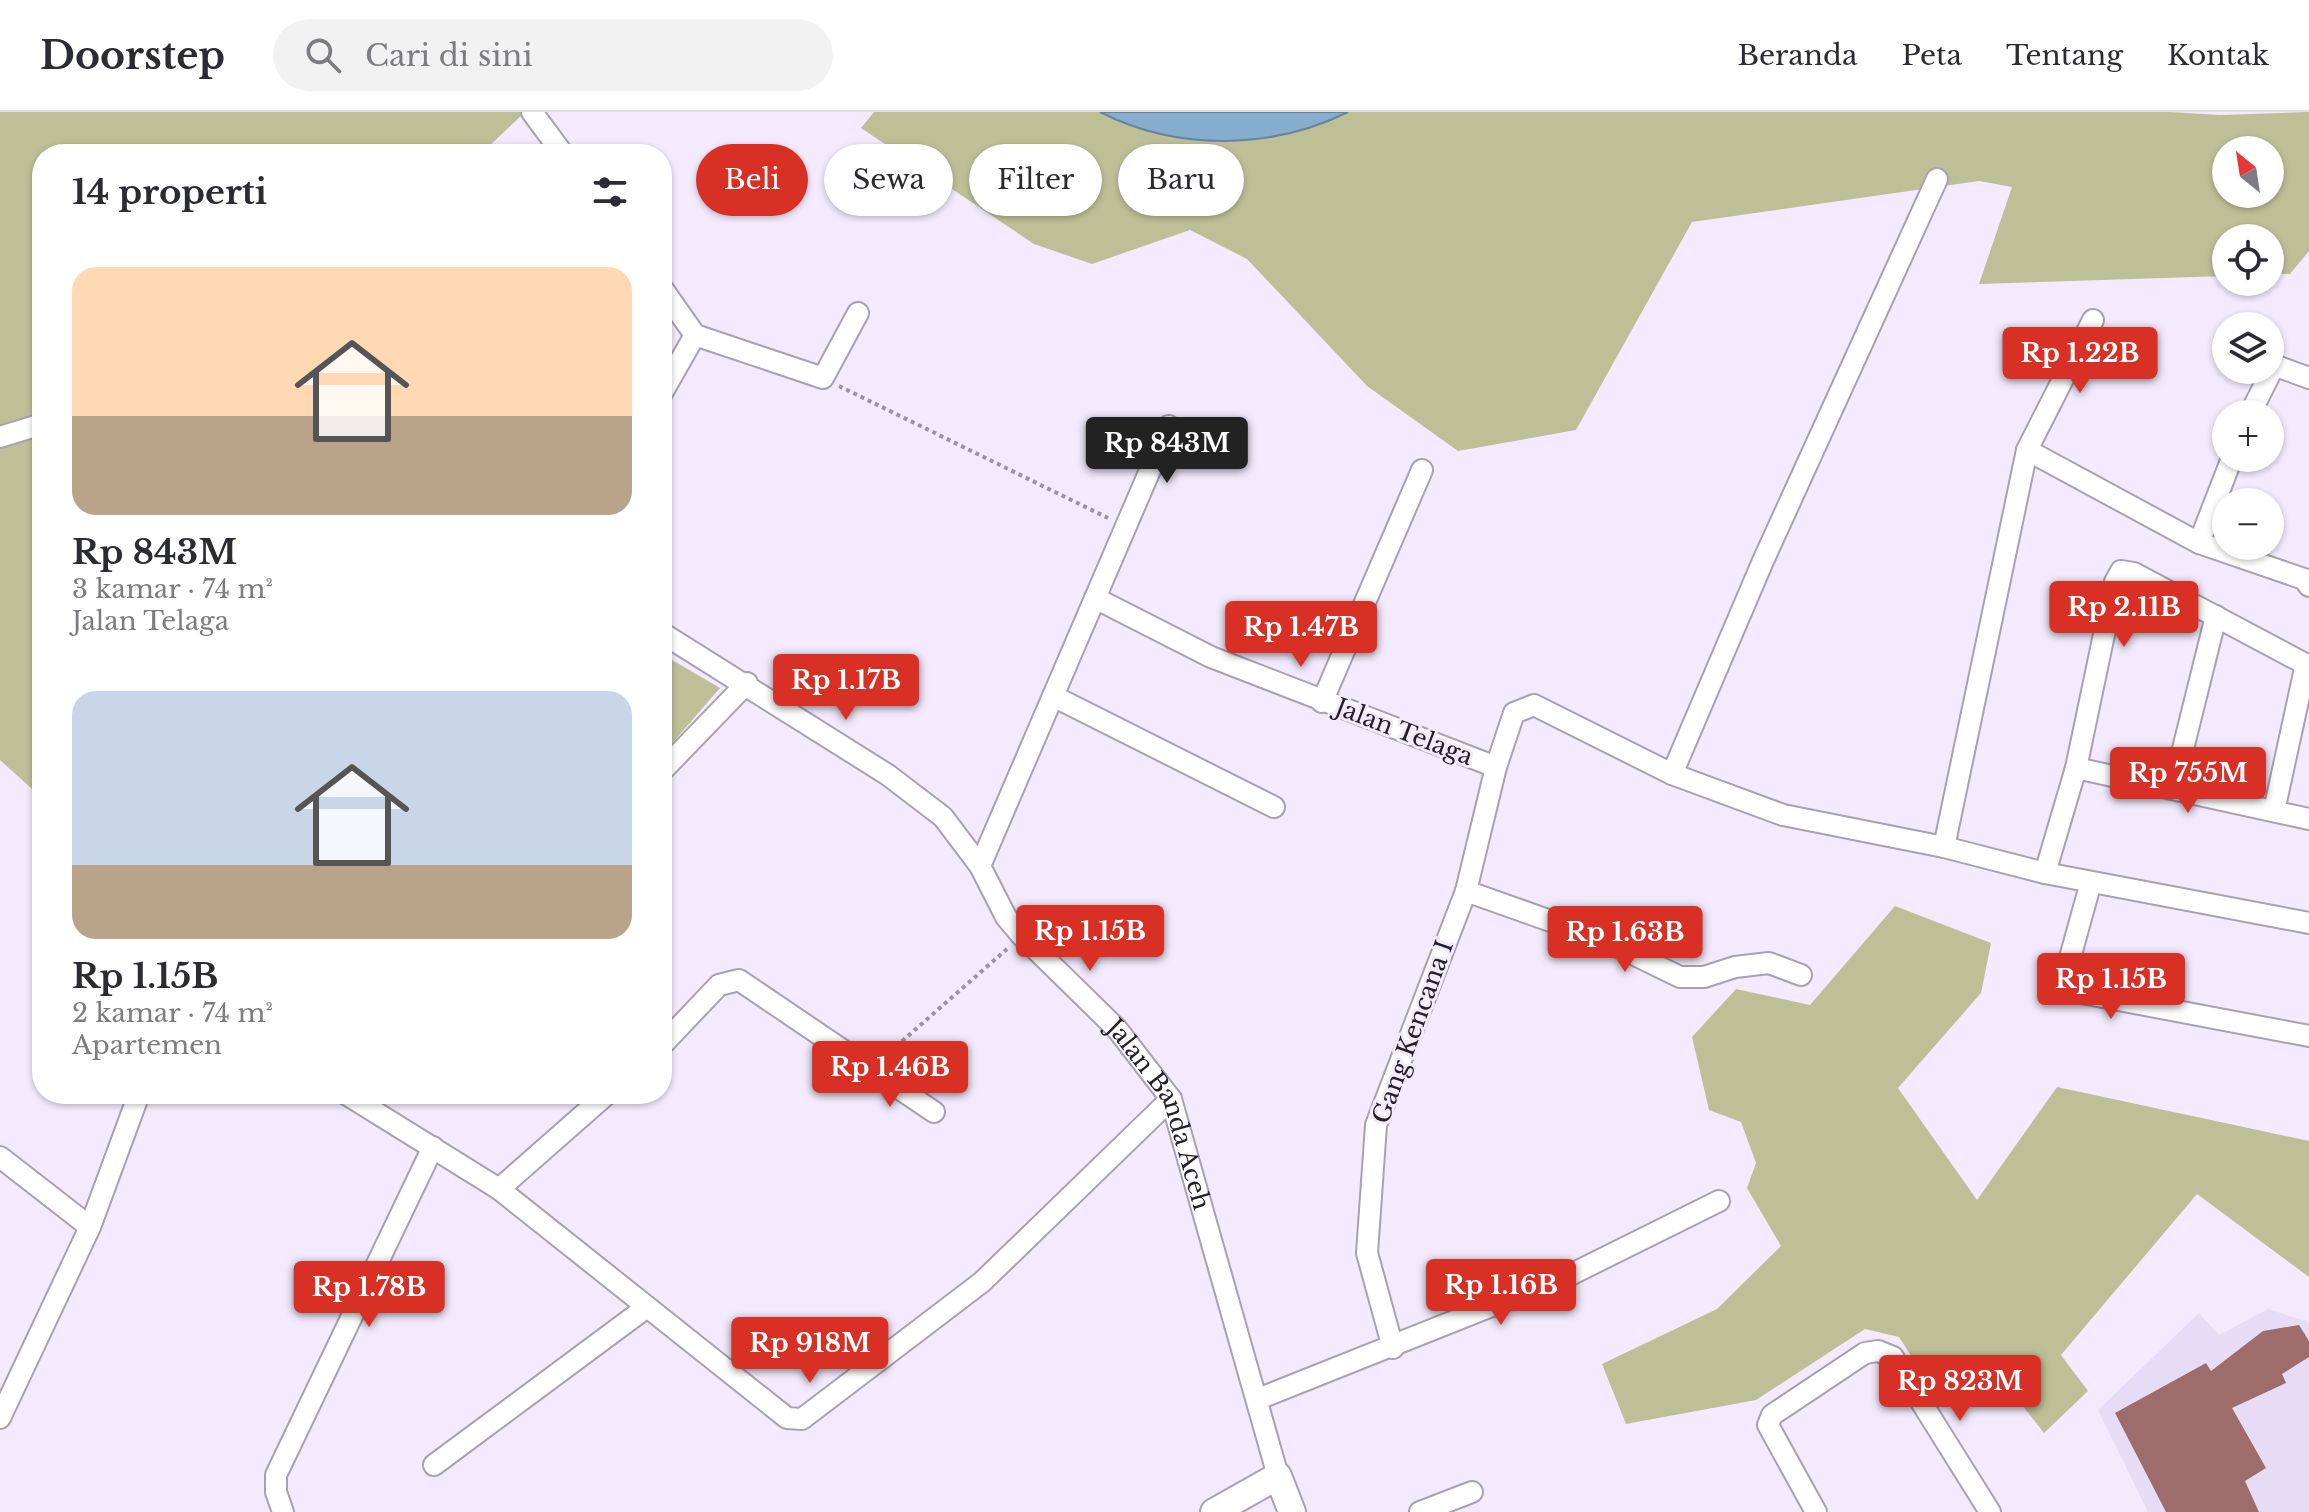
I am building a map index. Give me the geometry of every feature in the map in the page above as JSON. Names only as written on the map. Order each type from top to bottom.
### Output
[{"type":"street","points":[[532,112],[556,144]]},
{"type":"street","points":[[1672,774],[1763,561],[1937,179]]},
{"type":"street","points":[[672,302],[695,335],[823,378],[858,313]]},
{"type":"street","points":[[1944,847],[2027,450],[2093,320]]},
{"type":"street","points":[[672,375],[695,335]]},
{"type":"street","points":[[2256,400],[2265,376],[2279,367],[2309,378]]},
{"type":"street","points":[[980,866],[1169,426]]},
{"type":"street","points":[[0,437],[32,427]]},
{"type":"street","points":[[2027,450],[2199,543],[2304,579],[2309,586]]},
{"type":"street","points":[[1322,702],[1422,470]]},
{"type":"street","points":[[2199,543],[2227,472]]},
{"type":"street","points":[[2045,873],[2076,768],[2115,582],[2121,571],[2134,573],[2307,665],[2274,811]]},
{"type":"street","name":"Jalan Telaga","points":[[1095,598],[1211,657],[1496,767]]},
{"type":"street","points":[[2173,789],[2216,616]]},
{"type":"street","name":"Jalan Banda Aceh","points":[[672,639],[747,683],[888,775],[943,817],[980,866],[1006,917],[1117,1029],[1171,1099],[1278,1476],[1292,1512]]},
{"type":"street","points":[[672,761],[747,683]]},
{"type":"street","points":[[1053,696],[1274,807]]},
{"type":"street","name":"Gang Kencana I","points":[[1393,1348],[1367,1253],[1376,1125],[1466,891],[1496,767],[1514,713],[1534,705],[1672,774],[1783,815],[1944,847],[2045,873],[2309,923]]},
{"type":"street","points":[[2076,768],[2309,819]]},
{"type":"street","points":[[2091,882],[2063,983],[2071,991],[2309,1036]]},
{"type":"street","points":[[1466,891],[1604,940],[1680,977],[1704,977],[1735,967],[1769,963],[1801,975]]},
{"type":"street","points":[[672,1034],[719,985],[739,980],[934,1112]]},
{"type":"street","points":[[362,1104],[499,1189],[787,1418],[802,1419],[982,1282],[1171,1099]]},
{"type":"street","points":[[0,1418],[90,1227],[135,1104]]},
{"type":"street","points":[[499,1189],[596,1104]]},
{"type":"street","points":[[283,1512],[276,1492],[276,1475],[433,1147]]},
{"type":"street","points":[[0,1157],[90,1227]]},
{"type":"street","points":[[1258,1399],[1393,1348],[1599,1262],[1719,1201]]},
{"type":"street","points":[[434,1465],[647,1307]]},
{"type":"street","points":[[1816,1512],[1768,1425],[1772,1415],[1865,1353],[1878,1351],[1893,1357],[1990,1512]]},
{"type":"street","points":[[1214,1512],[1278,1476]]},
{"type":"street","points":[[1420,1512],[1472,1492]]},
{"type":"path","points":[[823,378],[1125,527]]},
{"type":"path","points":[[870,1069],[1022,936]]},
{"type":"shaded area","points":[[2268,1309],[2309,1322],[2309,1512],[2148,1512],[2098,1410],[2199,1313],[2219,1335]]},
{"type":"green space","points":[[0,112],[525,112],[491,144],[32,144],[32,789],[0,760]]},
{"type":"green space","points":[[874,112],[1100,112],[1160,134],[1224,141],[1288,134],[1348,112],[2170,112],[2220,115],[2309,112],[2309,251],[2290,274],[2284,274],[2284,224],[2212,224],[2212,276],[1979,284],[2012,187],[1979,181],[1692,222],[1576,430],[1458,451],[1367,386],[1247,259],[1190,230],[1092,264],[1034,244],[992,216],[1102,216],[1102,144],[969,144],[969,200],[953,190],[953,144],[885,144],[861,128]]},
{"type":"green space","points":[[672,660],[720,688],[672,743]]},
{"type":"green space","points":[[1895,906],[1991,943],[1981,993],[1898,1088],[1977,1200],[2057,1087],[2309,1141],[2309,1277],[2197,1194],[2061,1355],[2088,1391],[2044,1433],[1986,1359],[1932,1389],[1899,1337],[1865,1329],[1756,1400],[1626,1424],[1602,1364],[1717,1309],[1781,1246],[1747,1188],[1756,1163],[1741,1122],[1709,1110],[1692,1037],[1736,989],[1810,1005]]},
{"type":"water","points":[[1100,112],[1348,112],[1288,134],[1224,141],[1160,134]]},
{"type":"building","points":[[2299,1325],[2309,1341],[2309,1357],[2282,1374],[2286,1383],[2232,1408],[2266,1468],[2245,1481],[2259,1512],[2166,1512],[2115,1413],[2206,1363],[2211,1371],[2263,1331]]}]
